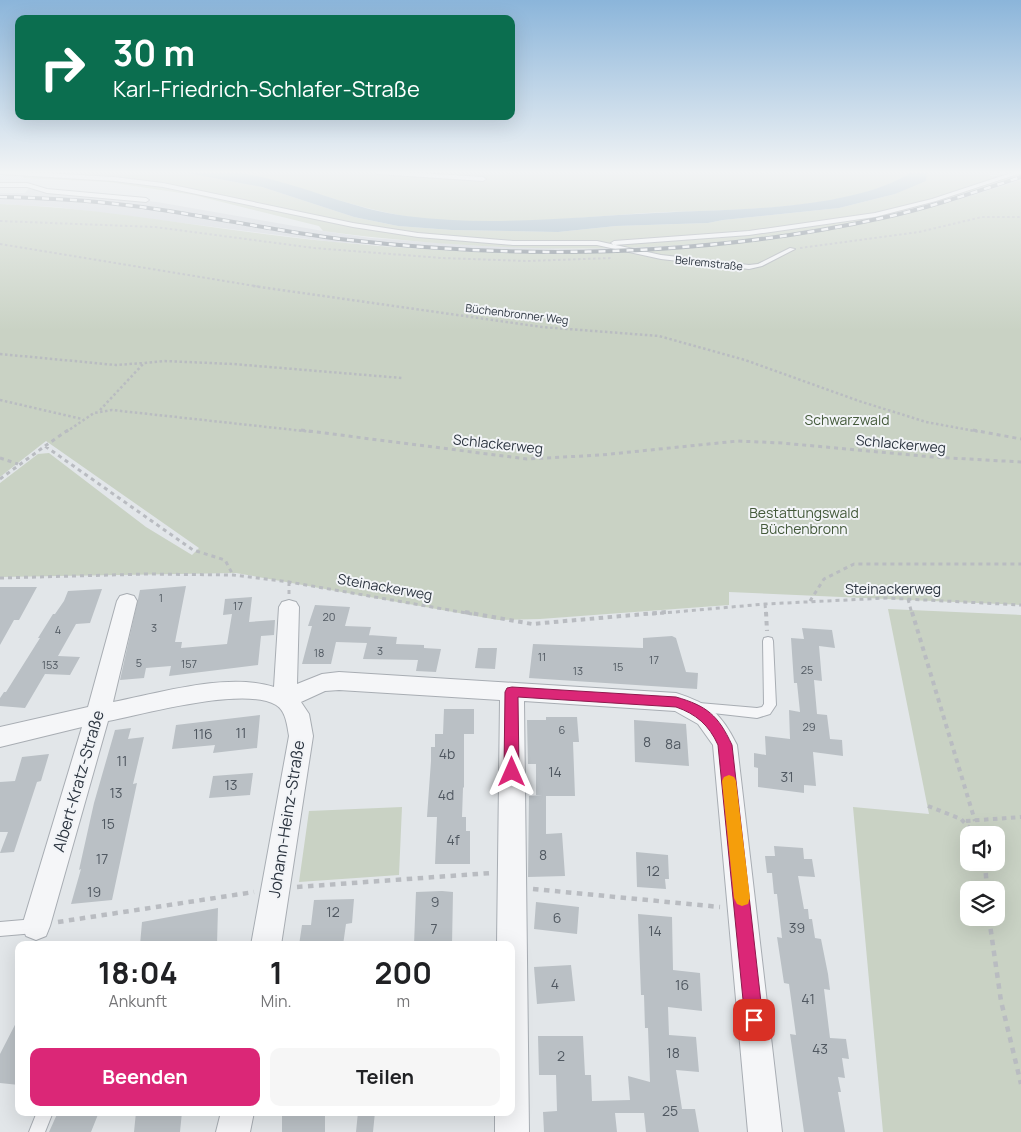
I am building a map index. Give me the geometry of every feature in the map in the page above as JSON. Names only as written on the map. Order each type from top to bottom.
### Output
[{"type":"street","name":"Albert-Kratz-Straße","points":[[36,926],[98,714],[127,601]]},
{"type":"street","points":[[285,699],[289,606]]},
{"type":"street","points":[[0,737],[98,714],[211,692],[241,690],[263,692],[285,699],[322,683],[339,681],[676,702],[693,707],[708,718],[718,729],[725,745],[744,909],[765,1132]]},
{"type":"street","points":[[512,692],[512,941]]},
{"type":"street","name":"Johann-Heinz-Straße","points":[[267,941],[301,736],[297,714],[285,699]]},
{"type":"street","points":[[233,1132],[237,1116]]},
{"type":"street","points":[[512,1116],[512,1132]]},
{"type":"lane","name":"Belremstraße","points":[[352,225],[418,235],[513,243],[597,243],[661,257],[748,267],[761,266],[775,255],[792,249]]},
{"type":"lane","points":[[597,243],[726,236],[805,225]]},
{"type":"lane","points":[[693,707],[757,713],[766,711],[770,705],[768,641]]},
{"type":"lane","name":"Albert-Kratz-Straße","points":[[0,929],[36,926]]},
{"type":"lane","points":[[37,1132],[43,1116]]},
{"type":"path","points":[[99,225],[156,227],[270,243],[395,256],[538,260],[614,258]]},
{"type":"path","points":[[792,249],[890,236],[947,225]]},
{"type":"path","name":"Büchenbronner Weg","points":[[0,244],[181,275],[391,307],[542,327],[660,336],[745,360],[868,404],[926,422],[1021,439]]},
{"type":"path","points":[[0,354],[116,365],[164,361],[233,364],[402,378]]},
{"type":"path","points":[[100,411],[144,363]]},
{"type":"path","points":[[0,400],[83,419]]},
{"type":"path","name":"Schlackerweg","points":[[0,479],[83,419],[100,411],[112,410],[343,435],[526,459],[601,455],[738,440],[933,457],[1021,462]]},
{"type":"path","points":[[45,446],[193,550],[225,560],[233,575]]},
{"type":"path","points":[[0,458],[19,464]]},
{"type":"path","points":[[809,602],[824,579],[854,564],[1021,564]]},
{"type":"path","name":"Steinackerweg","points":[[0,578],[147,574],[233,575],[289,582],[532,624],[765,604],[887,598],[1021,605]]},
{"type":"path","points":[[908,599],[975,821]]},
{"type":"path","points":[[765,604],[768,641]]},
{"type":"path","points":[[928,806],[955,814],[969,826]]},
{"type":"path","points":[[965,821],[1021,817]]},
{"type":"path","points":[[512,887],[744,909]]},
{"type":"path","points":[[990,926],[992,950],[1004,1026],[1021,1084]]},
{"type":"shaded area","points":[[197,225],[288,225],[371,238],[482,246],[582,249],[720,241],[860,225],[835,230],[687,249],[575,254],[508,254],[333,242]]},
{"type":"green space","name":"Schwarzwald","points":[[0,225],[198,225],[335,242],[511,253],[597,253],[682,248],[767,240],[851,225],[1021,225],[1021,605],[729,592],[729,605],[540,619],[498,620],[236,573],[0,577],[0,483],[38,454],[49,453],[146,527],[192,555],[199,548],[46,441],[0,477]]},
{"type":"green space","points":[[314,225],[392,225],[452,230],[558,232],[616,226],[652,225],[841,225],[769,237],[706,243],[577,248],[448,244],[323,231],[319,226]]},
{"type":"green space","points":[[888,609],[1021,615],[1021,1132],[883,1132],[853,807],[929,814]]},
{"type":"green space","points":[[402,807],[399,875],[299,882],[309,811]]},
{"type":"water","points":[[392,225],[652,225],[616,226],[558,232],[452,230]]},
{"type":"building","points":[[186,586],[175,642],[182,642],[181,648],[227,644],[232,614],[223,615],[225,599],[252,597],[249,622],[275,620],[274,635],[261,636],[258,665],[169,676],[171,666],[146,668],[144,678],[120,680],[140,590]]},
{"type":"building","points":[[0,587],[37,587],[19,620],[14,620],[0,645]]},
{"type":"building","points":[[102,589],[90,623],[76,624],[58,656],[80,657],[70,675],[45,674],[25,708],[0,706],[0,698],[6,692],[53,614],[55,614],[64,601],[68,591]]},
{"type":"building","points":[[315,605],[350,607],[345,626],[371,627],[367,643],[336,642],[331,664],[302,664],[312,626],[308,626]]},
{"type":"building","points":[[802,628],[832,630],[835,648],[819,646],[822,681],[814,680],[817,714],[827,715],[830,739],[842,740],[843,756],[813,752],[816,786],[804,785],[804,793],[758,787],[758,768],[754,767],[754,753],[766,755],[765,736],[790,739],[789,710],[800,712],[797,683],[794,683],[791,638],[804,639]]},
{"type":"building","points":[[369,635],[397,637],[396,644],[424,645],[424,648],[441,649],[436,672],[416,671],[418,660],[363,659]]},
{"type":"building","points":[[672,636],[676,638],[686,672],[698,673],[697,689],[529,678],[533,644],[643,648],[643,638]]},
{"type":"building","points":[[478,648],[497,648],[495,669],[475,668]]},
{"type":"building","points":[[444,709],[474,709],[474,734],[464,734],[462,817],[466,817],[466,831],[470,831],[470,864],[435,864],[437,817],[427,817],[431,747],[435,747],[435,734],[443,734]]},
{"type":"building","points":[[260,715],[257,748],[213,753],[215,745],[172,749],[176,725]]},
{"type":"building","points":[[546,717],[577,717],[579,742],[573,742],[575,796],[546,796],[546,834],[562,833],[565,876],[528,877],[529,796],[542,795],[536,795],[536,764],[528,764],[527,720],[546,720]]},
{"type":"building","points":[[634,720],[686,724],[689,766],[635,762]]},
{"type":"building","points":[[131,728],[128,739],[144,737],[133,784],[137,783],[112,900],[71,904],[81,869],[79,870],[94,803],[115,730]]},
{"type":"building","points":[[49,754],[41,781],[37,782],[14,852],[0,853],[8,832],[0,832],[0,782],[15,781],[22,757]]},
{"type":"building","points":[[253,773],[250,795],[209,798],[213,776]]},
{"type":"building","points":[[774,846],[803,848],[804,859],[812,859],[815,877],[798,876],[804,909],[808,909],[809,919],[812,919],[815,938],[821,939],[828,974],[830,990],[824,989],[830,1038],[846,1039],[849,1059],[842,1058],[845,1078],[838,1077],[841,1092],[838,1092],[845,1132],[804,1132],[790,1034],[796,1035],[789,984],[784,983],[777,937],[782,938],[777,894],[774,894],[772,873],[767,873],[765,856],[775,856]]},
{"type":"building","points":[[636,852],[668,855],[669,879],[665,879],[666,889],[637,887]]},
{"type":"building","points":[[416,892],[453,892],[452,941],[414,941]]},
{"type":"building","points":[[354,899],[352,923],[346,924],[344,941],[300,941],[302,925],[311,925],[314,900]]},
{"type":"building","points":[[536,902],[579,907],[577,934],[534,929]]},
{"type":"building","points":[[218,908],[217,941],[140,941],[142,922]]},
{"type":"building","points":[[638,914],[672,917],[673,970],[700,973],[702,1011],[668,1007],[669,1035],[696,1037],[699,1072],[676,1070],[682,1109],[695,1109],[699,1132],[646,1132],[644,1113],[615,1113],[617,1132],[544,1132],[543,1112],[557,1111],[556,1075],[539,1075],[538,1036],[583,1036],[585,1075],[591,1075],[592,1101],[630,1100],[628,1076],[650,1082],[648,1028],[645,1028],[644,995],[641,995]]},
{"type":"building","points":[[571,965],[575,1001],[537,1004],[534,967]]},
{"type":"building","points":[[15,1025],[15,1085],[0,1083],[0,1054]]},
{"type":"building","points":[[56,1116],[97,1116],[91,1132],[49,1132]]},
{"type":"building","points":[[136,1116],[182,1116],[180,1132],[134,1132]]},
{"type":"building","points":[[282,1116],[325,1116],[325,1132],[282,1132]]},
{"type":"building","points":[[358,1116],[375,1116],[373,1132],[356,1132]]},
{"type":"railway","points":[[249,225],[317,236],[408,246],[544,252],[612,251],[748,241],[847,225]]},
{"type":"slow traffic","points":[[729,781],[742,898]]},
{"type":"route","points":[[512,772],[512,692],[676,702],[693,707],[708,718],[718,729],[725,745],[744,909],[754,1020]]},
{"type":"park label","name":"Bestattungswald Büchenbronn","points":[[804,522]]}]
